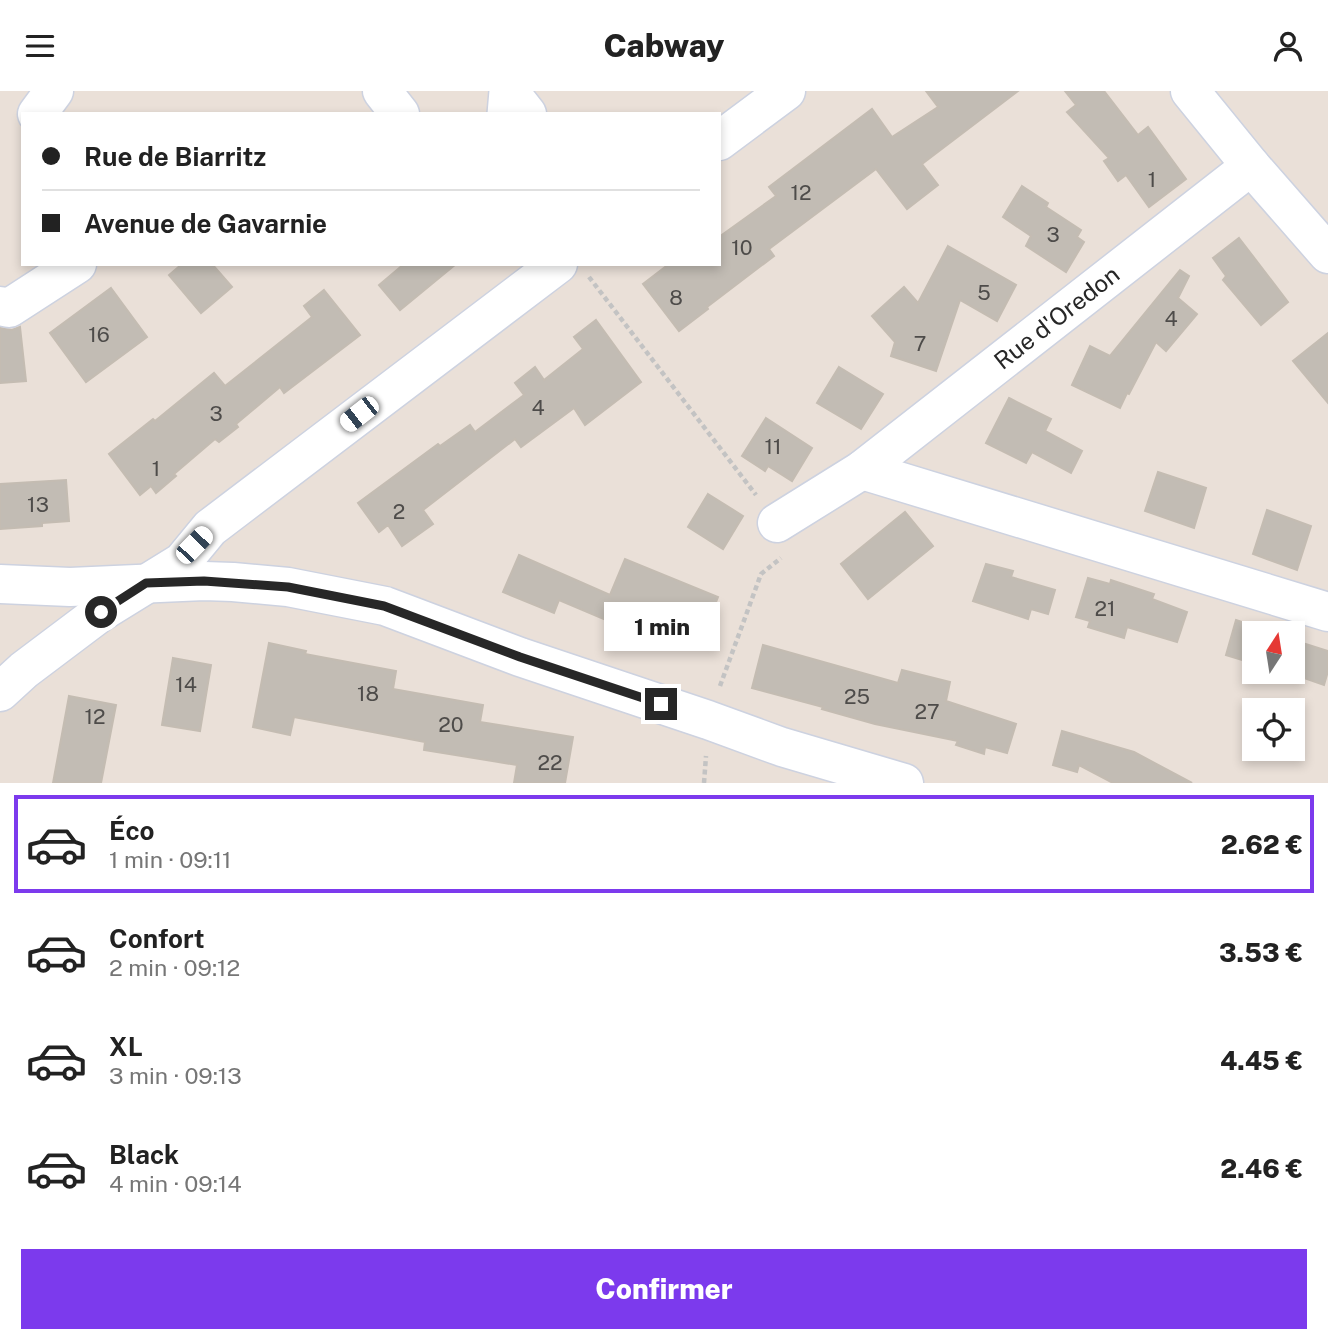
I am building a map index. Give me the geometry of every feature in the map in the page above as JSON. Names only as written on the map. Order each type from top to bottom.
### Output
[{"type":"street","points":[[38,112],[54,91]]},
{"type":"street","points":[[382,91],[398,112]]},
{"type":"street","points":[[509,91],[525,112]]},
{"type":"street","points":[[721,140],[786,91]]},
{"type":"street","points":[[1190,91],[1328,254]]},
{"type":"street","name":"Rue d'Oredon","points":[[777,523],[862,470],[1251,166]]},
{"type":"street","points":[[0,306],[9,308],[74,266]]},
{"type":"street","points":[[0,692],[59,642],[182,562],[210,528],[547,272]]},
{"type":"street","points":[[862,470],[1328,612]]},
{"type":"street","points":[[0,584],[70,587],[204,581],[288,587],[384,606],[520,657],[782,747],[904,783]]},
{"type":"lane","points":[[497,112],[499,91]]},
{"type":"path","points":[[547,272],[777,523],[794,548],[761,574],[708,720],[704,783]]},
{"type":"building","points":[[926,91],[1018,91],[922,164],[938,185],[907,209],[876,169],[769,249],[774,256],[679,331],[643,284],[666,266],[721,266],[721,236],[776,196],[769,187],[872,109],[892,137],[938,107]]},
{"type":"building","points":[[1065,91],[1104,91],[1138,135],[1148,127],[1186,179],[1149,207],[1126,175],[1118,181],[1104,161],[1109,158],[1067,112],[1076,105]]},
{"type":"building","points":[[1022,186],[1048,203],[1046,207],[1081,230],[1077,237],[1084,242],[1066,272],[1026,246],[1031,236],[1003,217]]},
{"type":"building","points":[[1239,238],[1288,302],[1261,325],[1223,280],[1226,276],[1213,258]]},
{"type":"building","points":[[948,246],[1016,285],[997,321],[960,300],[936,371],[891,356],[895,342],[872,316],[904,287],[918,303]]},
{"type":"building","points":[[180,266],[214,266],[232,287],[201,313],[169,275]]},
{"type":"building","points":[[402,266],[454,266],[400,310],[379,285]]},
{"type":"building","points":[[1180,270],[1189,276],[1178,298],[1197,314],[1166,351],[1156,342],[1120,408],[1072,385],[1090,346],[1110,356]]},
{"type":"building","points":[[111,288],[147,337],[86,382],[50,333]]},
{"type":"building","points":[[324,290],[360,335],[284,393],[280,387],[236,424],[238,427],[219,442],[215,439],[156,493],[151,486],[140,495],[109,454],[214,373],[225,386],[312,317],[304,306]]},
{"type":"building","points":[[596,320],[641,382],[585,425],[574,408],[521,447],[515,439],[423,510],[433,524],[402,546],[388,525],[379,532],[358,503],[438,444],[440,446],[470,425],[475,432],[524,395],[515,383],[535,367],[544,380],[583,349],[574,337]]},
{"type":"building","points":[[20,327],[26,381],[0,383],[0,328],[12,330]]},
{"type":"building","points":[[1328,333],[1328,403],[1293,361]]},
{"type":"building","points":[[839,367],[883,394],[861,429],[817,403]]},
{"type":"building","points":[[1009,398],[1051,419],[1045,431],[1082,451],[1071,473],[1032,452],[1026,463],[986,443]]},
{"type":"building","points":[[766,418],[812,448],[792,481],[768,466],[765,471],[742,456]]},
{"type":"building","points":[[1158,472],[1206,488],[1194,528],[1145,511]]},
{"type":"building","points":[[66,480],[69,521],[0,529],[0,484]]},
{"type":"building","points":[[708,494],[743,516],[723,549],[688,527]]},
{"type":"building","points":[[1267,510],[1311,526],[1297,570],[1253,554]]},
{"type":"building","points":[[905,512],[933,546],[868,599],[841,564]]},
{"type":"building","points":[[519,555],[610,595],[625,559],[718,597],[707,625],[652,603],[639,634],[559,600],[554,613],[503,592]]},
{"type":"building","points":[[986,564],[1013,571],[1011,577],[1055,590],[1048,614],[1031,609],[1028,619],[973,601]]},
{"type":"building","points":[[1088,578],[1110,584],[1111,580],[1154,594],[1152,599],[1187,612],[1177,642],[1127,627],[1124,638],[1088,627],[1090,621],[1076,617]]},
{"type":"building","points":[[1236,620],[1242,622],[1242,660],[1226,655]]},
{"type":"building","points":[[269,643],[306,651],[305,654],[396,671],[393,689],[483,705],[480,722],[573,737],[565,783],[514,783],[517,765],[424,750],[425,742],[294,717],[290,735],[253,727]]},
{"type":"building","points":[[1306,644],[1328,651],[1328,671],[1324,685],[1306,679]]},
{"type":"building","points":[[763,645],[898,683],[902,670],[950,682],[946,701],[1016,724],[1007,753],[985,747],[984,754],[956,745],[958,741],[875,724],[752,688]]},
{"type":"building","points":[[173,658],[211,665],[200,731],[162,725]]},
{"type":"building","points":[[69,696],[116,705],[101,783],[53,783]]},
{"type":"building","points":[[1062,731],[1134,752],[1192,783],[1113,783],[1079,765],[1077,772],[1053,765]]},
{"type":"route","points":[[101,612],[146,583],[204,581],[288,587],[384,606],[520,657],[661,704]]}]
